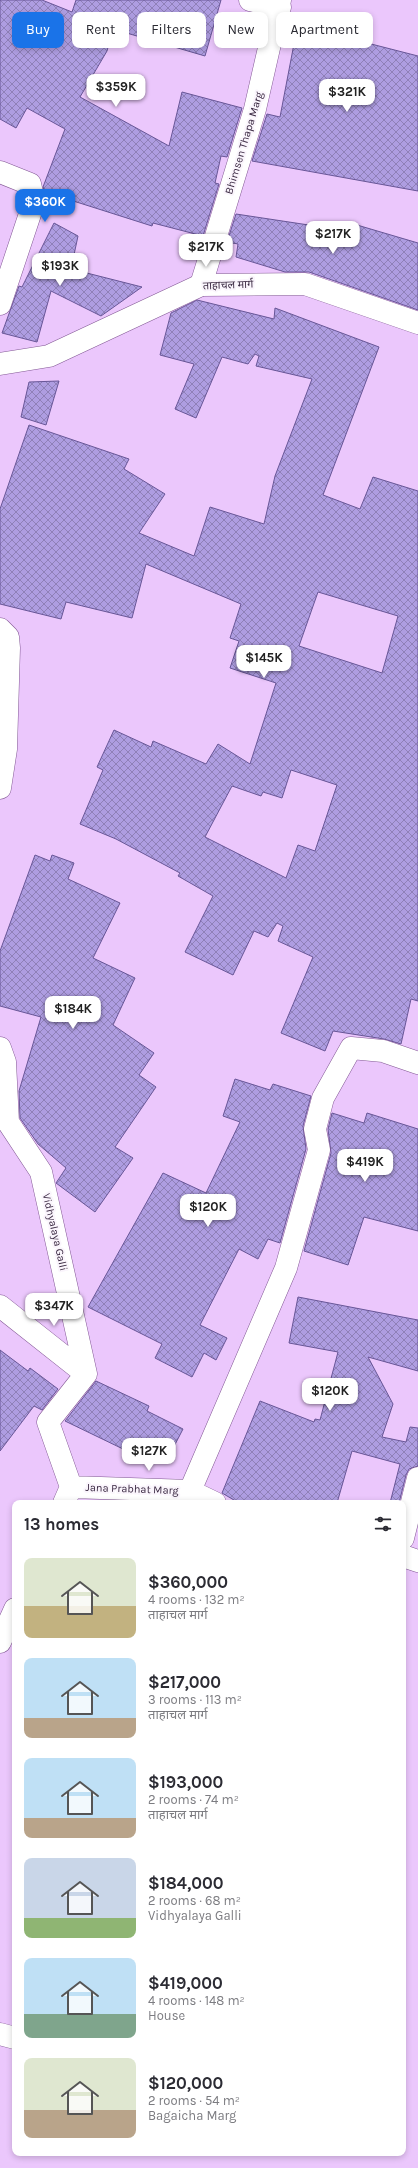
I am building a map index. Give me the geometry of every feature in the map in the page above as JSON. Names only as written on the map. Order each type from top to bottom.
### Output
[{"type":"street","points":[[250,0],[280,3]]},
{"type":"street","name":"Bhimsen Thapa Marg","points":[[200,285],[255,109],[280,3]]},
{"type":"street","points":[[0,172],[30,184],[34,202],[0,304]]},
{"type":"street","name":"ताहाचल मार्ग","points":[[0,364],[49,356],[200,285],[305,284],[418,323]]},
{"type":"street","points":[[0,629],[8,637],[9,648],[6,749],[0,788]]},
{"type":"street","name":"Vidhyalaya Galli","points":[[0,1048],[5,1062],[8,1122],[41,1172],[86,1374]]},
{"type":"street","points":[[190,1491],[286,1268],[319,1150],[315,1129],[323,1098],[351,1048],[383,1051],[418,1063]]},
{"type":"street","points":[[0,1306],[86,1374],[48,1422],[67,1495]]},
{"type":"street","points":[[406,1526],[418,1478]]},
{"type":"street","name":"Jana Prabhat Marg","points":[[67,1495],[190,1491],[209,1500]]},
{"type":"street","points":[[406,1557],[418,1561]]},
{"type":"street","points":[[0,1642],[12,1616]]},
{"type":"street","points":[[0,2034],[12,2037]]},
{"type":"building","points":[[0,0],[42,0],[72,12],[72,48],[108,48],[80,97],[169,146],[182,92],[242,108],[227,157],[221,156],[215,183],[219,184],[203,236],[153,223],[152,226],[45,192],[43,187],[65,129],[27,108],[16,128],[0,119]]},
{"type":"building","points":[[76,0],[221,0],[218,12],[214,12],[214,24],[205,56],[178,48],[206,48],[206,12],[137,12],[137,36],[129,34],[129,12],[72,12]]},
{"type":"building","points":[[373,44],[418,56],[418,191],[252,161],[267,114],[280,117],[293,48],[373,48]]},
{"type":"building","points":[[236,214],[355,232],[357,225],[418,243],[418,310],[309,272],[285,272],[236,257],[238,244],[227,242]]},
{"type":"building","points":[[54,223],[78,236],[71,269],[142,287],[101,316],[51,291],[37,342],[2,333],[19,286],[22,287]]},
{"type":"building","points":[[197,300],[274,319],[275,308],[379,347],[323,495],[360,509],[373,477],[418,491],[418,1001],[411,999],[401,1044],[384,1039],[333,1031],[325,1051],[281,1033],[313,957],[278,941],[283,926],[277,923],[268,937],[254,931],[233,975],[185,952],[213,896],[178,876],[180,873],[116,839],[80,824],[103,770],[97,767],[114,730],[151,747],[153,741],[206,764],[218,744],[250,764],[276,683],[230,668],[239,641],[230,638],[241,604],[146,564],[132,618],[66,602],[61,619],[0,604],[0,509],[29,425],[129,459],[124,469],[165,494],[139,533],[194,556],[210,507],[264,524],[275,476],[312,379],[256,366],[259,356],[255,354],[248,364],[222,357],[196,418],[175,409],[194,364],[160,355],[171,313]],"holes":[[[318,592],[398,616],[382,673],[299,646]],[[291,770],[337,785],[315,851],[298,845],[286,878],[205,837],[232,786],[261,796],[263,792],[282,798]]]},
{"type":"building","points":[[59,381],[46,425],[21,417],[29,382]]},
{"type":"building","points":[[35,855],[50,861],[52,855],[74,863],[68,879],[120,903],[93,958],[135,978],[113,1025],[154,1053],[139,1075],[156,1087],[115,1147],[133,1158],[95,1212],[56,1183],[66,1168],[38,1144],[20,1118],[19,1091],[41,1017],[0,1006],[0,951]]},
{"type":"building","points":[[235,1079],[270,1090],[273,1084],[311,1096],[303,1126],[306,1149],[280,1243],[268,1239],[258,1259],[239,1249],[200,1325],[227,1338],[216,1360],[204,1353],[192,1377],[155,1358],[162,1344],[88,1307],[163,1173],[206,1193],[240,1122],[223,1116]]},
{"type":"building","points":[[332,1113],[364,1123],[367,1113],[418,1129],[418,1231],[364,1217],[348,1265],[304,1251],[331,1153],[328,1129]]},
{"type":"building","points":[[298,1297],[418,1320],[418,1371],[368,1357],[393,1404],[382,1437],[406,1442],[410,1427],[418,1428],[418,1466],[409,1469],[400,1500],[391,1500],[400,1464],[352,1451],[338,1500],[234,1500],[222,1493],[260,1401],[314,1422],[315,1419],[320,1420],[338,1352],[289,1343]]},
{"type":"building","points":[[0,1350],[28,1371],[30,1368],[58,1389],[42,1410],[34,1406],[0,1451]]},
{"type":"building","points":[[96,1381],[149,1406],[147,1411],[183,1429],[167,1460],[154,1453],[150,1462],[65,1421]]}]
